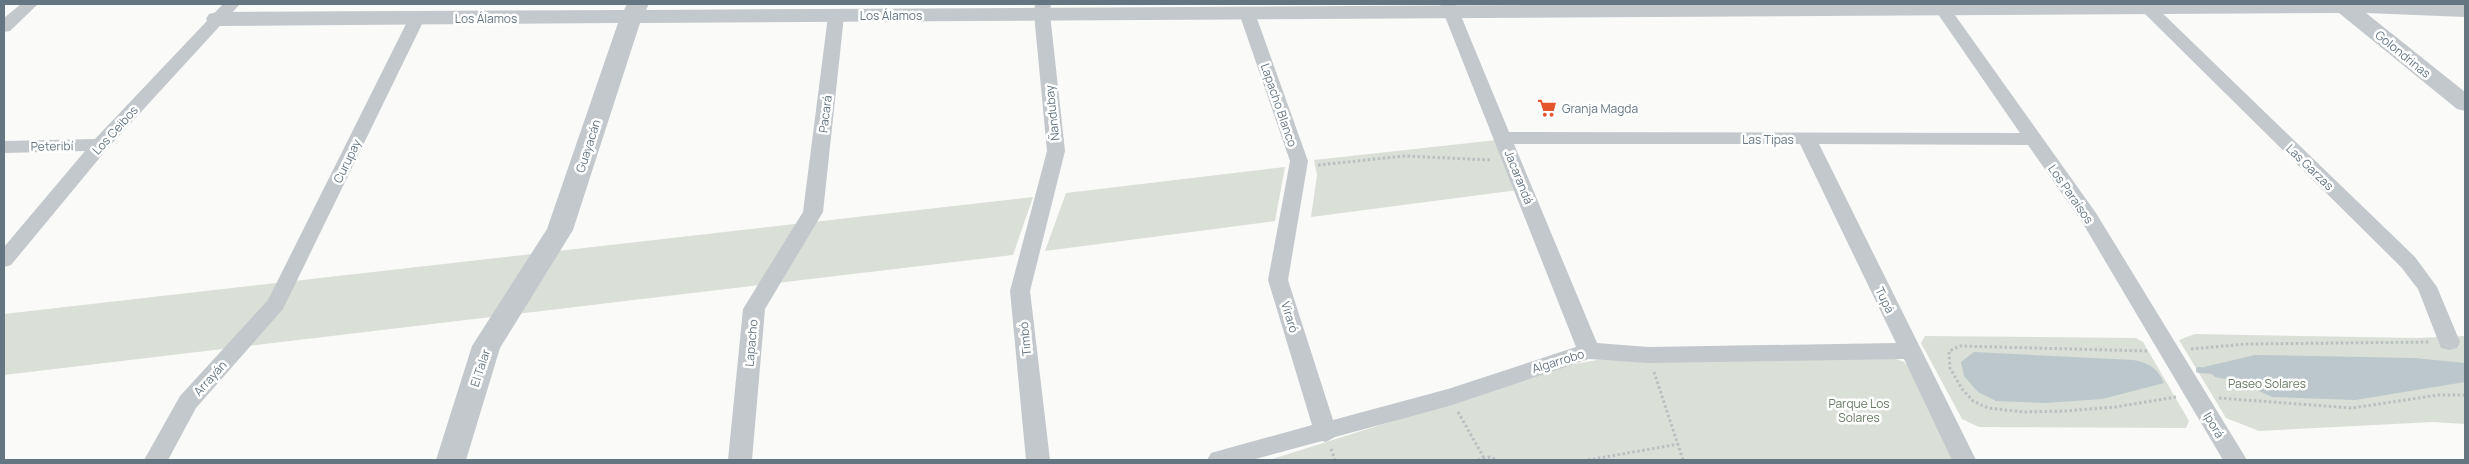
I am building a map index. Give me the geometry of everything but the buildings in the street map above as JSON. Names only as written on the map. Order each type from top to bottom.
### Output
[{"type":"street","points":[[6,22],[30,4]]},
{"type":"street","name":"Los Ceibos","points":[[4,260],[100,145],[232,4]]},
{"type":"street","name":"Los Álamos","points":[[217,19],[417,18],[634,10],[836,16],[1042,9],[1247,13],[1449,8],[1940,6],[2148,8],[2343,5],[2465,10]]},
{"type":"street","name":"Golondrinas","points":[[2343,5],[2465,104]]},
{"type":"street","name":"Los Paraísos","points":[[1940,6],[2089,218],[2196,394]]},
{"type":"street","name":"Jacarandá","points":[[1449,8],[1589,351]]},
{"type":"street","name":"Las Garzas","points":[[2148,8],[2408,262],[2427,288],[2449,342]]},
{"type":"street","name":"Ñandubay","points":[[1038,220],[1056,151],[1042,9]]},
{"type":"street","name":"Guayacán","points":[[526,283],[560,230],[634,10]]},
{"type":"street","name":"Lapacho Blanco","points":[[1247,13],[1299,161],[1292,199]]},
{"type":"street","name":"Pacará","points":[[813,212],[836,16]]},
{"type":"street","name":"Curupay","points":[[276,304],[417,18]]},
{"type":"street","name":"Las Tipas","points":[[1503,138],[2033,139]]},
{"type":"street","name":"Tupá","points":[[1807,139],[1964,460]]},
{"type":"street","name":"Peteribí","points":[[4,147],[100,145]]},
{"type":"street","name":"Viraró","points":[[1292,199],[1278,280],[1326,432]]},
{"type":"street","name":"Lapacho","points":[[740,460],[754,309],[813,212]]},
{"type":"street","name":"Timbó","points":[[1038,220],[1020,291],[1038,460]]},
{"type":"street","name":"El Talar","points":[[451,460],[486,346],[526,283]]},
{"type":"street","name":"Arrayán","points":[[156,460],[188,402],[276,304]]},
{"type":"street","name":"Algarrobo","points":[[1219,460],[1449,397],[1589,351],[1648,355],[1910,351]]},
{"type":"street","name":"Iporá","points":[[2196,394],[2235,460]]},
{"type":"path","points":[[1299,161],[1331,165],[1405,156],[1495,161],[1511,159]]},
{"type":"path","points":[[2449,342],[2247,344],[2171,351],[1960,346],[1949,351],[1947,360],[1954,378],[1967,396],[1988,408],[2009,411],[2116,407],[2162,398],[2196,394],[2248,398],[2305,406],[2352,408],[2438,394],[2465,395]]},
{"type":"path","points":[[1648,355],[1683,460]]},
{"type":"path","points":[[1449,397],[1484,458]]},
{"type":"path","points":[[1588,460],[1678,444]]},
{"type":"path","points":[[1478,460],[1484,458],[1497,460]]},
{"type":"green space","points":[[1497,140],[1518,190],[1311,217],[1317,175],[1314,160]]},
{"type":"green space","points":[[1285,167],[1275,221],[1045,251],[1066,193]]},
{"type":"green space","points":[[1033,197],[1013,255],[4,375],[4,314]]},
{"type":"green space","name":"Paseo Solares","points":[[2195,334],[2417,338],[2465,336],[2465,424],[2433,422],[2259,431],[2226,418],[2179,340]]},
{"type":"green space","points":[[1925,336],[2136,338],[2143,342],[2189,421],[2186,428],[1979,427],[1962,419],[1921,343]]},
{"type":"green space","name":"Parque Los Solares","points":[[1893,358],[1904,362],[1911,369],[1954,460],[1269,460],[1570,365],[1597,360]]},
{"type":"shaded area","points":[[1974,352],[2133,360],[2152,367],[2159,373],[2164,383],[2102,399],[2045,403],[1996,401],[1978,392],[1964,376],[1961,362]]},
{"type":"shaded area","points":[[2255,355],[2414,358],[2465,363],[2465,382],[2355,400],[2272,397],[2237,381],[2215,377],[2204,367]]},
{"type":"waterway","points":[[2199,370],[2214,371]]},
{"type":"place","name":"Granja Magda","points":[[1547,108]]}]
